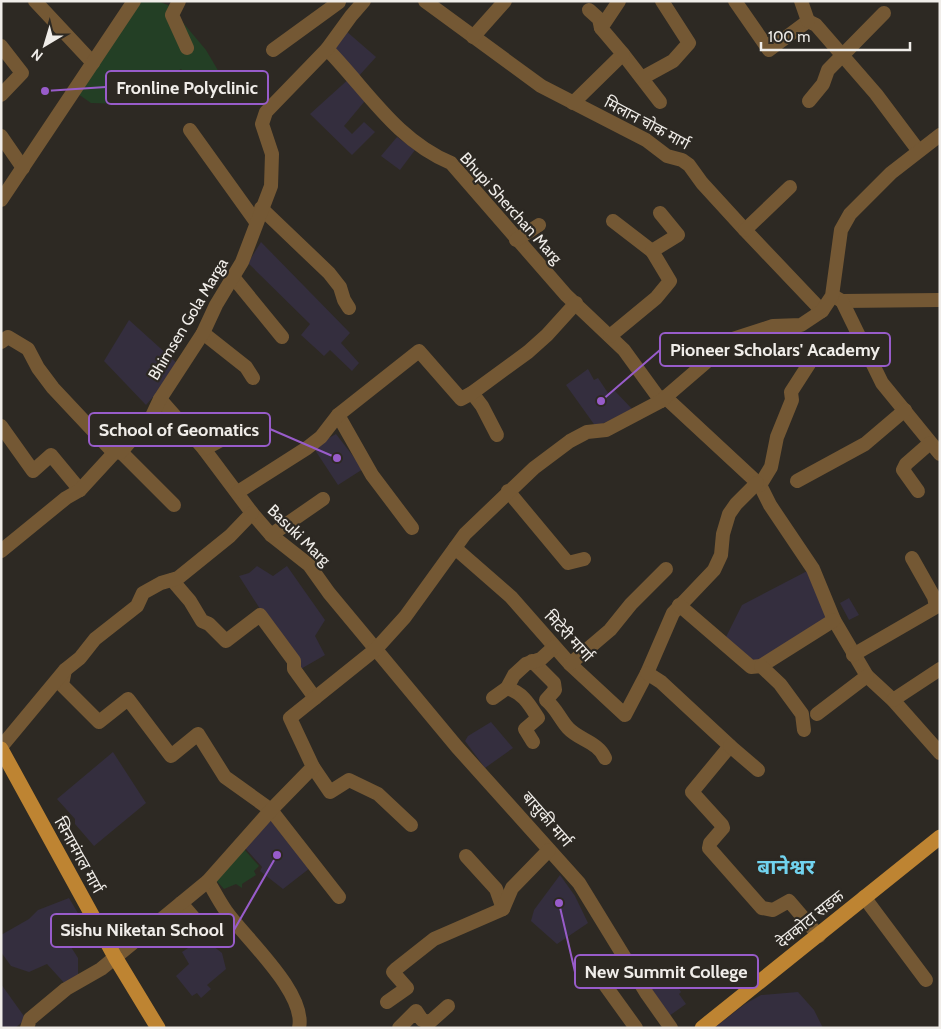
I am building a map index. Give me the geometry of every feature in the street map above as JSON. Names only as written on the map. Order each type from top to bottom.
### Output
[{"type":"main road","name":"सिनामंगल मार्ग","points":[[1,748],[115,957],[158,1028]]},
{"type":"main road","name":"देवकोटा सडक","points":[[702,1028],[940,838]]},
{"type":"street","points":[[35,1],[93,63]]},
{"type":"street","points":[[1,200],[56,114],[75,93],[134,1]]},
{"type":"street","points":[[179,1],[172,15],[187,48]]},
{"type":"street","points":[[327,48],[364,1]]},
{"type":"street","name":"मिलान चोक मार्ग","points":[[425,1],[541,86],[646,140],[667,156],[682,160],[689,165],[702,183],[822,311]]},
{"type":"street","points":[[473,36],[505,1]]},
{"type":"street","points":[[601,28],[619,1]]},
{"type":"street","points":[[642,78],[673,61],[689,43],[662,1]]},
{"type":"street","points":[[735,1],[769,50],[808,21]]},
{"type":"street","points":[[801,1],[808,21],[816,25],[876,94],[918,150]]},
{"type":"street","points":[[273,50],[339,2],[351,16]]},
{"type":"street","points":[[589,10],[599,19],[601,28],[660,102]]},
{"type":"street","points":[[809,102],[823,84],[828,70],[849,46],[884,13]]},
{"type":"street","points":[[1,46],[22,73],[1,95]]},
{"type":"street","name":"Bhimsen Gola Marga","points":[[1,551],[66,498],[80,490],[152,416],[160,398],[203,333],[216,306],[242,262],[270,186],[273,162],[263,132],[262,118],[327,48]]},
{"type":"street","name":"Bhupi Sherchan Marg","points":[[327,48],[397,130],[435,157],[450,163],[566,295],[610,336],[639,368],[663,399],[759,484],[770,505],[813,569],[834,620],[867,676],[893,700],[940,753]]},
{"type":"street","points":[[574,104],[623,54]]},
{"type":"street","points":[[190,130],[256,222]]},
{"type":"street","points":[[918,491],[903,470],[906,464],[935,448],[882,383],[837,298],[841,230],[850,214],[918,150],[940,135]]},
{"type":"street","points":[[1,136],[23,168]]},
{"type":"street","points":[[745,230],[790,188]]},
{"type":"street","points":[[261,208],[329,273],[340,287],[349,308]]},
{"type":"street","points":[[652,251],[678,235],[660,214]]},
{"type":"street","points":[[610,336],[656,298],[672,278],[652,251],[613,221]]},
{"type":"street","points":[[516,240],[539,225]]},
{"type":"street","points":[[233,277],[282,338]]},
{"type":"street","points":[[412,825],[378,794],[350,780],[330,792],[313,767],[290,718],[376,649],[405,617],[454,548],[508,491],[570,440],[587,432],[606,430],[663,399],[733,339],[768,328],[801,325],[837,298],[940,300]]},
{"type":"street","points":[[238,492],[307,448],[321,437],[338,415],[419,351],[461,399],[528,352],[547,335],[576,303]]},
{"type":"street","points":[[756,768],[661,682],[647,673],[673,613],[714,570],[722,555],[723,534],[729,514],[736,504],[759,484],[771,467],[777,437],[792,400],[791,392],[809,363],[768,328]]},
{"type":"street","points":[[203,333],[246,367],[253,378]]},
{"type":"street","points":[[1,342],[8,337],[28,349],[38,368],[53,388],[174,505]]},
{"type":"street","points":[[472,393],[482,406],[497,435]]},
{"type":"street","name":"Basuki Marg","points":[[160,398],[238,492],[252,513],[271,535],[309,565],[376,649]]},
{"type":"street","points":[[797,482],[865,444],[905,410]]},
{"type":"street","points":[[338,415],[372,476],[412,528]]},
{"type":"street","points":[[1,426],[33,470],[51,455],[80,490]]},
{"type":"street","points":[[204,450],[238,431]]},
{"type":"street","points":[[508,491],[568,562],[584,560]]},
{"type":"street","points":[[271,535],[323,499]]},
{"type":"street","points":[[1,748],[65,670],[80,658],[95,639],[137,606],[143,593],[160,583],[172,580],[190,569],[230,536],[252,513]]},
{"type":"street","name":"मिटेरी मार्गा","points":[[454,548],[511,598],[570,664],[624,714],[647,673]]},
{"type":"street","points":[[853,655],[936,607],[934,597],[912,558]]},
{"type":"street","points":[[570,664],[610,630],[631,604],[666,569]]},
{"type":"street","points":[[172,580],[190,601],[202,621],[209,624],[226,641],[260,615],[294,661],[294,669],[315,698]]},
{"type":"street","points":[[679,605],[751,667],[761,666],[834,620]]},
{"type":"street","points":[[493,698],[507,688],[514,675],[532,661],[541,659],[554,647]]},
{"type":"street","name":"बासुकी मार्ग","points":[[376,649],[457,747],[579,883],[647,994],[671,1028]]},
{"type":"street","points":[[532,661],[554,683],[554,690],[546,700],[556,709],[569,729],[602,750],[605,758]]},
{"type":"street","points":[[761,666],[780,684],[802,714],[804,730]]},
{"type":"street","points":[[893,700],[940,669]]},
{"type":"street","points":[[65,670],[62,685],[99,722],[128,699],[171,756],[198,734],[225,777],[271,810],[339,896]]},
{"type":"street","points":[[817,714],[867,676]]},
{"type":"street","points":[[507,688],[518,692],[538,718],[525,729],[533,742]]},
{"type":"street","points":[[730,746],[692,792],[723,828],[710,843],[709,848],[762,908],[772,910],[789,900],[819,936]]},
{"type":"street","points":[[27,1028],[30,1019],[66,989],[101,970],[208,881],[271,810],[313,767]]},
{"type":"street","points":[[387,1002],[407,988],[393,972],[396,969],[434,939],[503,908],[512,888],[550,850]]},
{"type":"street","points":[[466,856],[496,889],[503,908]]},
{"type":"street","points":[[208,881],[226,911],[276,972],[298,1007],[299,1028]]},
{"type":"street","points":[[864,897],[926,980]]},
{"type":"street","points":[[181,903],[200,925]]},
{"type":"street","points":[[600,978],[636,1028]]},
{"type":"street","points":[[399,1028],[416,1012],[422,1020],[430,1022],[448,1006]]},
{"type":"shaded area","points":[[346,31],[376,57],[357,78],[332,50]]},
{"type":"shaded area","points":[[351,77],[369,96],[344,126],[352,134],[364,122],[375,132],[352,155],[310,114]]},
{"type":"shaded area","points":[[397,137],[415,150],[400,170],[381,156]]},
{"type":"shaded area","points":[[261,242],[350,333],[341,343],[359,363],[352,371],[330,350],[324,356],[301,335],[310,324],[248,263]]},
{"type":"shaded area","points":[[129,320],[180,366],[146,405],[104,361]]},
{"type":"shaded area","points":[[588,369],[594,380],[598,378],[608,393],[614,390],[632,409],[596,427],[566,385]]},
{"type":"shaded area","points":[[336,434],[363,469],[338,485],[313,447]]},
{"type":"shaded area","points":[[257,566],[273,576],[287,566],[325,620],[315,636],[325,655],[299,670],[239,576],[249,573]]},
{"type":"shaded area","points":[[811,569],[831,618],[752,664],[726,637],[742,605]]},
{"type":"shaded area","points":[[849,598],[859,615],[849,620],[840,603]]},
{"type":"shaded area","points":[[491,722],[513,748],[485,768],[465,741],[468,736]]},
{"type":"shaded area","points":[[113,752],[146,803],[94,846],[75,824],[75,819],[57,799]]},
{"type":"shaded area","points":[[272,814],[310,868],[283,889],[260,871],[262,867],[245,848]]},
{"type":"shaded area","points":[[560,875],[575,896],[588,923],[557,944],[531,921],[534,910]]},
{"type":"shaded area","points":[[69,898],[92,937],[71,947],[78,958],[78,976],[67,986],[47,964],[29,972],[11,966],[1,952],[1,935],[29,919],[38,910]]},
{"type":"shaded area","points":[[203,938],[222,953],[226,969],[207,985],[211,989],[201,998],[197,993],[192,996],[176,976],[189,964],[182,952]]},
{"type":"shaded area","points":[[656,961],[664,973],[669,972],[686,1004],[669,1016],[637,974]]},
{"type":"shaded area","points":[[1,984],[26,1019],[15,1028],[1,1028]]},
{"type":"shaded area","points":[[798,992],[814,1010],[823,1028],[714,1028],[745,1004],[761,995]]},
{"type":"green space","points":[[134,1],[157,1],[168,5],[206,50],[226,84],[205,94],[181,69],[123,104],[91,103],[78,94]]},
{"type":"green space","points":[[243,848],[259,866],[254,871],[256,875],[242,884],[242,888],[236,884],[224,889],[214,878]]},
{"type":"place","name":"Fronline Polyclinic","points":[[45,91]]},
{"type":"place","name":"Pioneer Scholars' Academy","points":[[601,401]]},
{"type":"place","name":"School of Geomatics","points":[[337,458]]},
{"type":"place","name":"Sishu Niketan School","points":[[277,855]]},
{"type":"place","name":"New Summit College","points":[[559,903]]},
{"type":"district","name":"बानेश्वर","points":[[786,866]]}]
